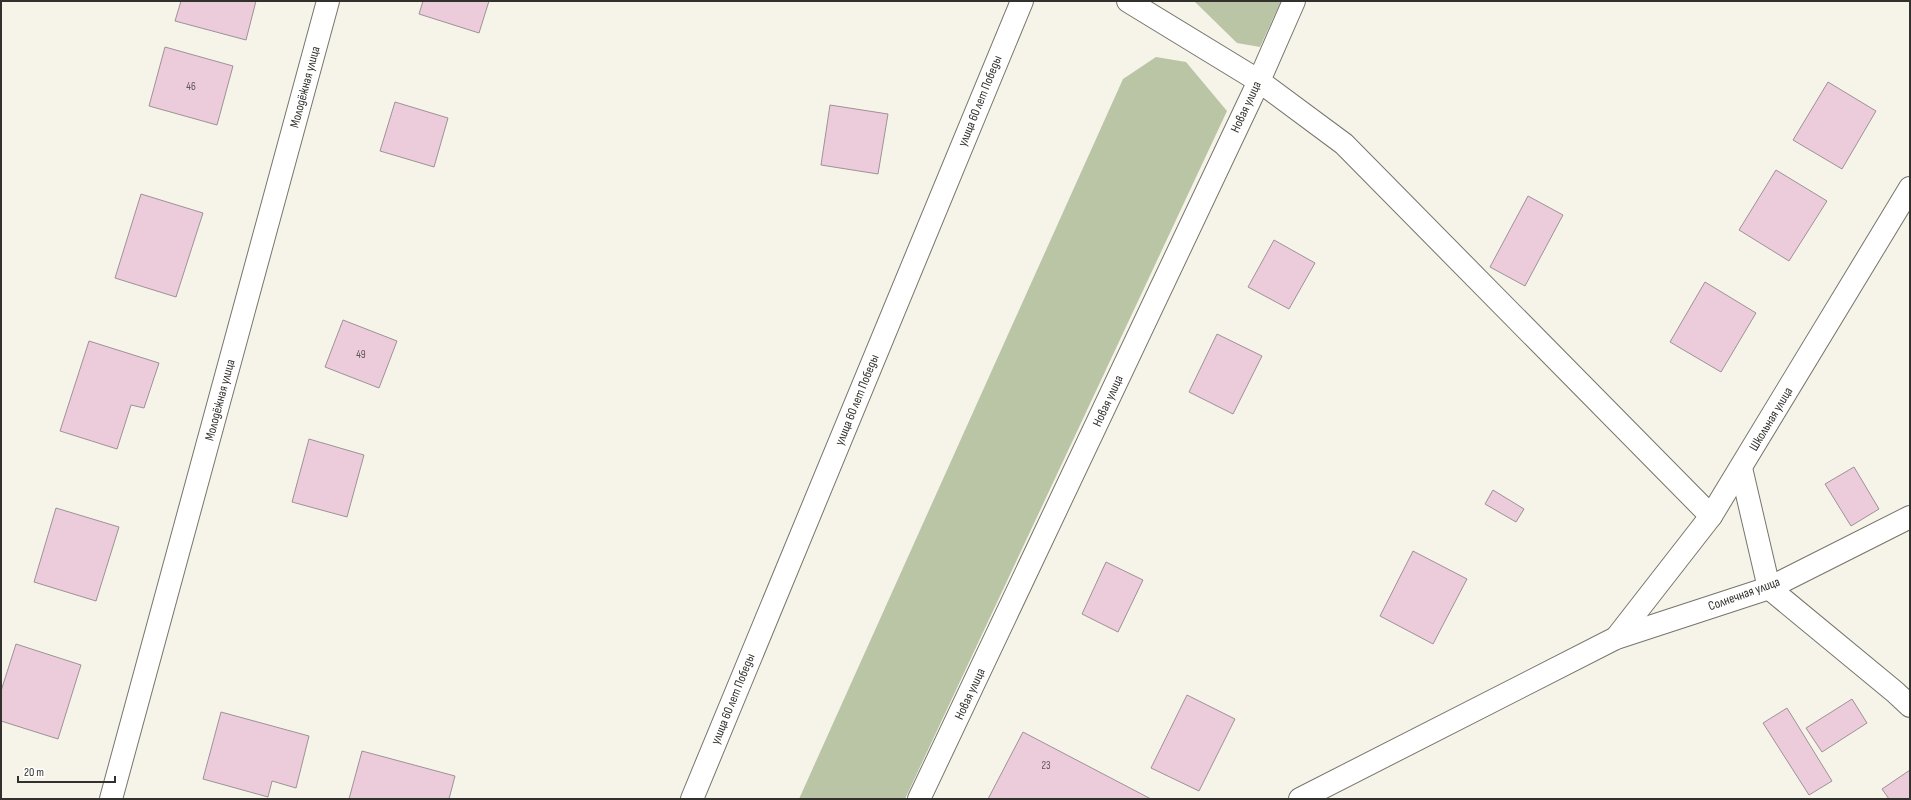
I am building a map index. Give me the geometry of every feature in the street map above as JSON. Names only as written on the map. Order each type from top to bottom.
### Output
[{"type":"street","name":"Молодёжная улица","points":[[111,799],[328,1]]},
{"type":"street","name":"улица 60 лет Победы","points":[[692,799],[1022,1]]},
{"type":"street","points":[[1128,1],[1259,80],[1344,144],[1711,516]]},
{"type":"street","name":"Новая улица","points":[[919,799],[1259,80],[1294,1]]},
{"type":"street","name":"Школьная улица","points":[[1616,638],[1711,516],[1910,188]]},
{"type":"street","points":[[1741,468],[1769,588],[1910,706]]},
{"type":"street","name":"Солнечная улица","points":[[1300,799],[1616,638],[1769,588],[1910,517]]},
{"type":"green space","points":[[1194,1],[1281,1],[1260,47],[1237,43]]},
{"type":"green space","points":[[1156,57],[1186,62],[1227,111],[905,799],[799,799],[1123,79]]},
{"type":"building","points":[[181,1],[256,1],[246,40],[175,21]]},
{"type":"building","points":[[423,1],[489,1],[479,33],[419,14]]},
{"type":"building","points":[[165,47],[233,66],[217,125],[149,106]]},
{"type":"building","points":[[1828,82],[1876,111],[1842,169],[1793,140]]},
{"type":"building","points":[[395,102],[448,118],[434,167],[380,151]]},
{"type":"building","points":[[830,105],[888,114],[878,174],[821,165]]},
{"type":"building","points":[[1776,170],[1827,201],[1789,261],[1739,230]]},
{"type":"building","points":[[141,194],[203,213],[176,297],[115,278]]},
{"type":"building","points":[[1528,196],[1563,215],[1525,286],[1490,267]]},
{"type":"building","points":[[1274,240],[1315,263],[1289,309],[1248,287]]},
{"type":"building","points":[[1705,282],[1756,313],[1721,372],[1670,342]]},
{"type":"building","points":[[343,320],[397,341],[379,388],[325,367]]},
{"type":"building","points":[[1217,334],[1262,356],[1233,414],[1189,392]]},
{"type":"building","points":[[89,341],[159,363],[144,408],[131,405],[117,449],[60,431]]},
{"type":"building","points":[[309,439],[364,455],[347,517],[292,502]]},
{"type":"building","points":[[1854,467],[1879,509],[1851,526],[1825,484]]},
{"type":"building","points":[[1493,490],[1524,509],[1516,522],[1485,504]]},
{"type":"building","points":[[56,508],[119,527],[96,601],[34,582]]},
{"type":"building","points":[[1413,551],[1467,579],[1433,644],[1380,616]]},
{"type":"building","points":[[1106,562],[1143,580],[1118,632],[1082,614]]},
{"type":"building","points":[[16,644],[81,665],[58,739],[1,721],[1,691]]},
{"type":"building","points":[[1187,695],[1235,719],[1199,791],[1151,768]]},
{"type":"building","points":[[1852,699],[1867,723],[1822,752],[1806,728]]},
{"type":"building","points":[[1787,708],[1832,781],[1809,795],[1763,723]]},
{"type":"building","points":[[221,712],[309,736],[296,788],[272,781],[268,797],[203,779]]},
{"type":"building","points":[[1023,732],[1151,799],[988,799]]},
{"type":"building","points":[[362,751],[455,776],[449,799],[349,799]]},
{"type":"building","points":[[1910,770],[1910,799],[1889,799],[1882,789]]}]
